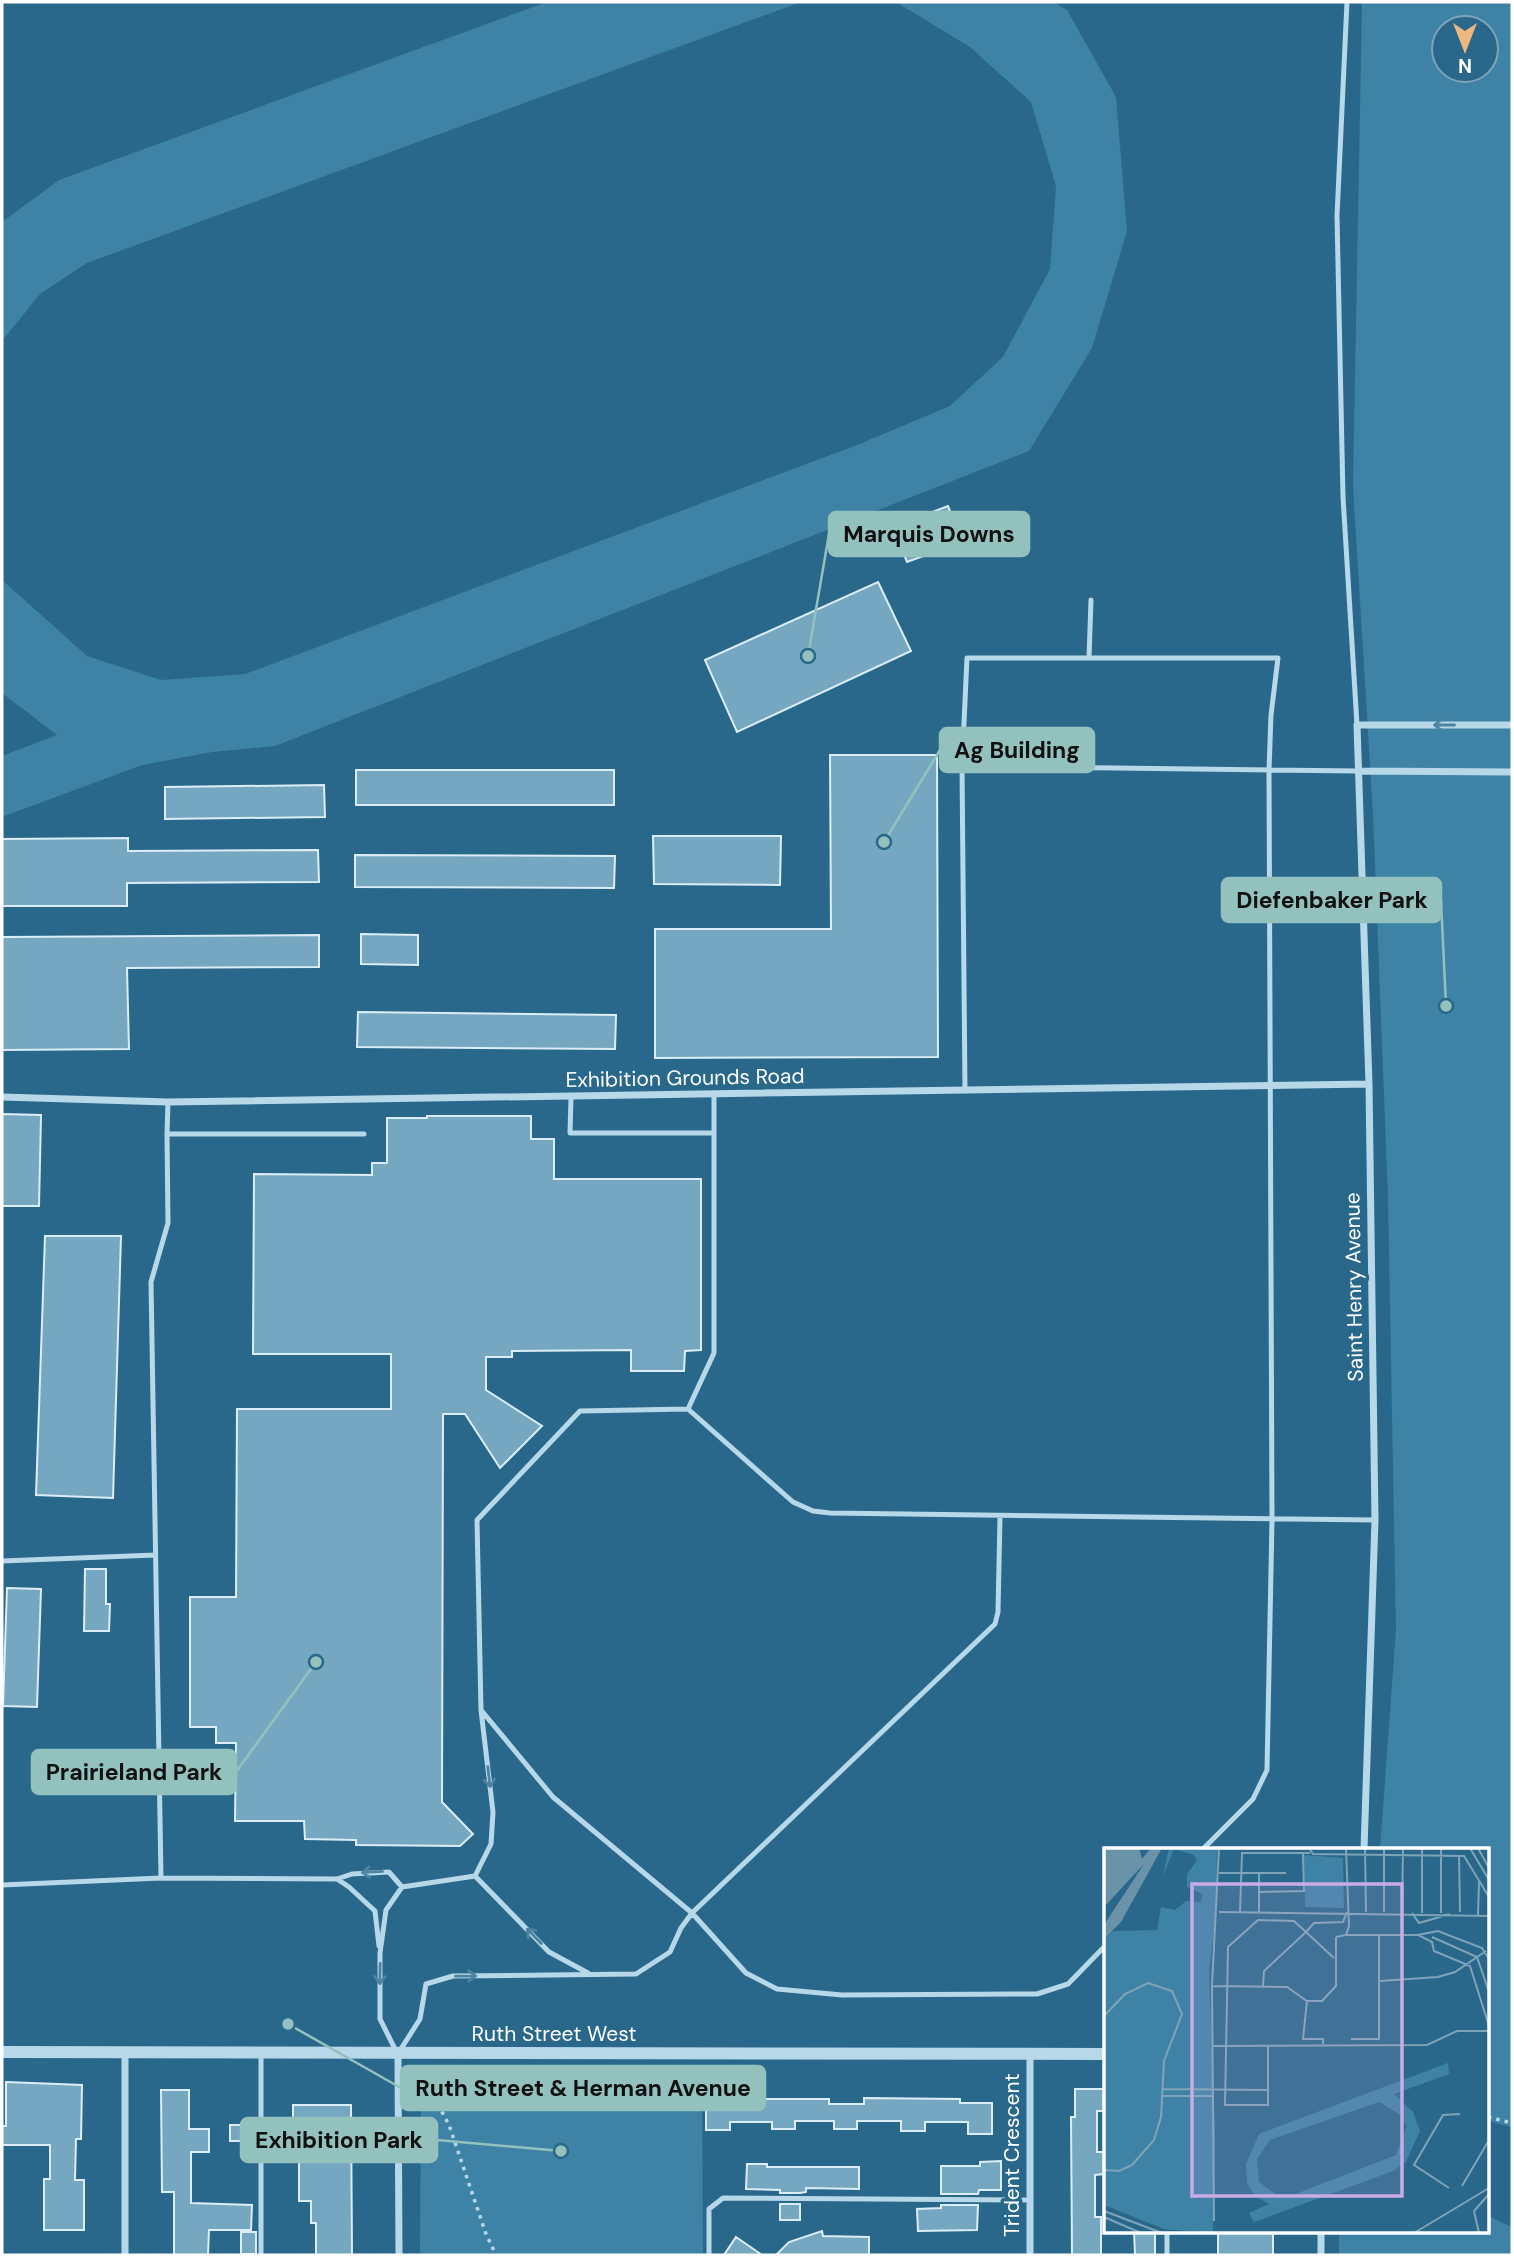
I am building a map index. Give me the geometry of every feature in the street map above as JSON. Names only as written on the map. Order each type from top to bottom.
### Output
[{"type":"street","points":[[1357,725],[1512,725]]},
{"type":"street","name":"Saint Henry Avenue","points":[[1357,725],[1369,1084],[1375,1520],[1364,1848]]},
{"type":"street","points":[[1358,771],[1512,772]]},
{"type":"street","name":"Exhibition Grounds Road","points":[[2,1097],[168,1102],[1369,1084]]},
{"type":"street","name":"Ruth Street West","points":[[2,2052],[1104,2054]]},
{"type":"street","points":[[125,2053],[125,2255]]},
{"type":"street","points":[[398,2054],[398,2255]]},
{"type":"street","name":"Trident Crescent","points":[[1030,2054],[1030,2255]]},
{"type":"street","points":[[1321,2232],[1321,2255]]},
{"type":"lane","points":[[1348,2],[1337,216],[1343,498],[1357,725]]},
{"type":"lane","points":[[1089,658],[1091,600]]},
{"type":"lane","points":[[965,1092],[962,766],[967,658],[1278,658],[1271,715],[1269,769],[1272,1520],[1267,1770],[1253,1798],[1204,1848]]},
{"type":"lane","points":[[962,766],[1358,771]]},
{"type":"lane","points":[[688,1409],[714,1353],[714,1093]]},
{"type":"lane","points":[[571,1097],[570,1133],[714,1133]]},
{"type":"lane","points":[[161,1878],[151,1282],[168,1223],[168,1102]]},
{"type":"lane","points":[[167,1134],[363,1134]]},
{"type":"lane","points":[[475,1876],[491,1844],[493,1812],[481,1710],[477,1520],[580,1411],[688,1409],[793,1502],[813,1511],[1000,1517],[1375,1520]]},
{"type":"lane","points":[[398,2054],[420,2019],[426,1984],[453,1976],[635,1974],[670,1952],[681,1928],[692,1913],[995,1624],[998,1612],[1000,1517]]},
{"type":"lane","points":[[2,1561],[155,1555]]},
{"type":"lane","points":[[481,1710],[553,1797],[692,1913],[746,1973],[777,1989],[842,1995],[1038,1994],[1068,1984],[1104,1947]]},
{"type":"lane","points":[[2,1885],[161,1878],[337,1879],[352,1874],[388,1872],[402,1887]]},
{"type":"lane","points":[[398,2054],[380,2019],[380,1954],[386,1910],[402,1887],[475,1876]]},
{"type":"lane","points":[[475,1876],[549,1952],[590,1974]]},
{"type":"lane","points":[[337,1879],[374,1911],[380,1954]]},
{"type":"lane","points":[[261,2052],[261,2255]]},
{"type":"lane","points":[[709,2255],[709,2208],[723,2198],[1029,2200]]},
{"type":"lane","points":[[1167,2232],[1167,2255]]},
{"type":"path","points":[[398,2077],[424,2078],[449,2125],[486,2234],[496,2255]]},
{"type":"path","points":[[1490,2118],[1512,2123]]},
{"type":"shaded area","points":[[547,2],[801,2],[87,263],[40,294],[2,341],[2,222],[59,180]]},
{"type":"shaded area","points":[[896,2],[1053,2],[1067,10],[1116,97],[1127,231],[1092,348],[1029,451],[275,746],[212,752],[142,765],[2,817],[2,756],[57,735],[2,693],[2,580],[87,656],[161,680],[245,674],[857,445],[950,406],[1003,357],[1050,269],[1056,186],[1031,102],[970,47]]},
{"type":"shaded area","points":[[1362,2],[1512,2],[1512,2127],[1490,2122],[1490,1848],[1380,1848],[1396,1630],[1388,1198],[1373,814],[1353,486]]},
{"type":"shaded area","points":[[421,2084],[702,2091],[703,2255],[420,2255]]},
{"type":"shaded area","points":[[1490,2217],[1512,2227],[1512,2255],[1339,2255],[1339,2232],[1490,2232]]},
{"type":"building","points":[[948,506],[962,542],[907,562],[893,527]]},
{"type":"building","points":[[878,582],[911,651],[737,732],[705,660]]},
{"type":"building","points":[[830,755],[937,755],[938,1057],[655,1058],[655,929],[831,929]]},
{"type":"building","points":[[356,770],[614,770],[614,805],[356,805]]},
{"type":"building","points":[[324,785],[325,817],[165,819],[165,787]]},
{"type":"building","points":[[653,836],[781,836],[780,885],[654,884]]},
{"type":"building","points":[[128,838],[128,851],[318,850],[319,882],[127,883],[127,906],[2,906],[2,839]]},
{"type":"building","points":[[355,855],[615,856],[614,888],[355,887]]},
{"type":"building","points":[[361,934],[418,935],[418,965],[361,964]]},
{"type":"building","points":[[319,935],[319,967],[127,968],[129,1049],[2,1050],[2,937]]},
{"type":"building","points":[[358,1012],[616,1015],[615,1049],[357,1047]]},
{"type":"building","points":[[2,1114],[41,1115],[39,1206],[2,1206]]},
{"type":"building","points":[[531,1116],[531,1139],[554,1139],[554,1179],[701,1179],[701,1350],[685,1351],[684,1371],[631,1371],[631,1350],[512,1351],[512,1357],[486,1357],[486,1390],[542,1426],[500,1468],[465,1414],[443,1414],[442,1802],[473,1834],[460,1846],[356,1845],[356,1840],[305,1839],[304,1821],[235,1821],[236,1743],[216,1743],[216,1727],[190,1727],[190,1597],[236,1597],[237,1409],[391,1409],[391,1354],[253,1354],[254,1174],[372,1175],[372,1163],[387,1163],[387,1118]]},
{"type":"building","points":[[45,1236],[121,1236],[113,1498],[36,1495]]},
{"type":"building","points":[[85,1569],[106,1569],[106,1604],[110,1604],[109,1631],[84,1631]]},
{"type":"building","points":[[7,1588],[41,1589],[37,1707],[3,1706]]},
{"type":"building","points":[[6,2082],[82,2085],[81,2139],[76,2139],[75,2180],[84,2180],[84,2230],[44,2230],[44,2179],[50,2179],[50,2145],[2,2145],[2,2126],[6,2126]]},
{"type":"building","points":[[1075,2089],[1104,2089],[1104,2111],[1097,2111],[1097,2152],[1104,2152],[1104,2174],[1095,2175],[1095,2217],[1101,2217],[1101,2255],[1072,2255],[1071,2117],[1075,2117]]},
{"type":"building","points":[[161,2090],[189,2090],[189,2129],[209,2129],[209,2152],[191,2152],[191,2203],[252,2205],[251,2230],[209,2230],[208,2255],[174,2255],[174,2192],[162,2192]]},
{"type":"building","points":[[864,2098],[960,2099],[960,2103],[992,2103],[992,2134],[968,2134],[968,2122],[925,2122],[925,2131],[901,2131],[901,2121],[857,2121],[857,2129],[834,2129],[834,2121],[795,2121],[795,2129],[772,2129],[772,2122],[730,2122],[730,2130],[706,2130],[706,2099],[829,2099],[829,2104],[864,2104]]},
{"type":"building","points":[[293,2105],[351,2105],[352,2255],[316,2255],[316,2223],[311,2223],[311,2201],[299,2201],[299,2161],[289,2161],[289,2146],[293,2146]]},
{"type":"building","points":[[230,2125],[253,2125],[253,2141],[230,2141]]},
{"type":"building","points":[[1001,2161],[1001,2190],[979,2190],[978,2194],[941,2194],[941,2166],[980,2166],[980,2162]]},
{"type":"building","points":[[747,2164],[767,2164],[767,2167],[859,2167],[859,2189],[806,2188],[806,2192],[780,2193],[780,2190],[746,2189]]},
{"type":"building","points":[[780,2204],[800,2204],[800,2220],[780,2220]]},
{"type":"building","points":[[941,2205],[978,2205],[977,2230],[918,2231],[917,2209],[941,2208]]},
{"type":"building","points":[[822,2231],[823,2236],[869,2237],[869,2255],[776,2255],[789,2242]]},
{"type":"building","points":[[241,2232],[256,2232],[256,2254],[241,2254]]},
{"type":"building","points":[[1134,2232],[1155,2232],[1155,2255],[1135,2255]]},
{"type":"building","points":[[1218,2232],[1273,2232],[1273,2255],[1218,2255]]},
{"type":"building","points":[[736,2237],[762,2255],[724,2255]]},
{"type":"place","name":"Marquis Downs","points":[[808,656]]},
{"type":"place","name":"Ag Building","points":[[884,842]]},
{"type":"place","name":"Diefenbaker Park","points":[[1446,1006]]},
{"type":"place","name":"Prairieland Park","points":[[316,1662]]},
{"type":"place","name":"Ruth Street & Herman Avenue","points":[[288,2024]]},
{"type":"place","name":"Exhibition Park","points":[[561,2151]]}]
